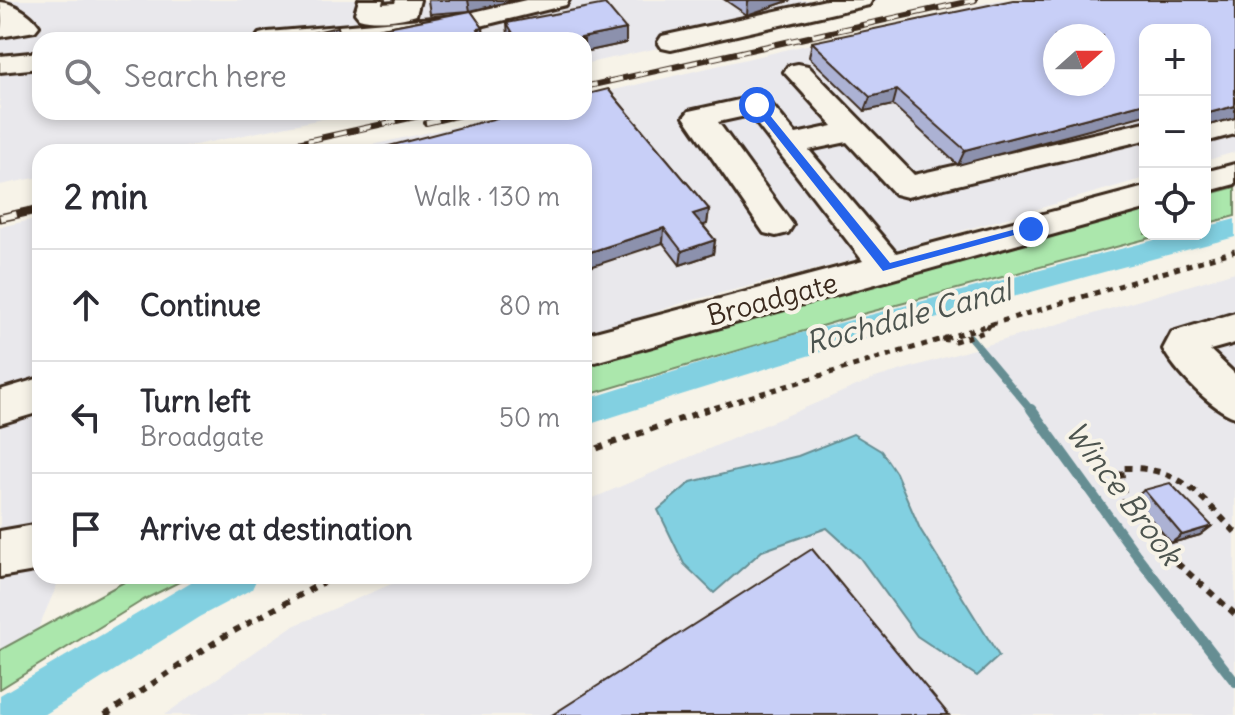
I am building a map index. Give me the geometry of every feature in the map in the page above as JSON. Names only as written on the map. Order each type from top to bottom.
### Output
[{"type":"street","points":[[371,0],[368,13],[407,10],[408,0]]},
{"type":"street","points":[[306,32],[345,24],[456,24],[557,0]]},
{"type":"street","points":[[671,42],[860,0]]},
{"type":"street","points":[[0,64],[32,61]]},
{"type":"street","points":[[798,72],[907,187],[1139,132]]},
{"type":"street","points":[[776,225],[699,117],[757,105],[888,268]]},
{"type":"street","points":[[1211,131],[1235,124]]},
{"type":"street","points":[[789,145],[854,131]]},
{"type":"street","points":[[1211,180],[1235,174]]},
{"type":"street","name":"Broadgate","points":[[592,348],[1139,200]]},
{"type":"street","points":[[1234,329],[1186,343],[1183,349],[1235,400]]},
{"type":"street","points":[[0,407],[32,397]]},
{"type":"street","points":[[0,554],[32,548]]},
{"type":"path","points":[[592,450],[692,414],[1235,251]]},
{"type":"path","points":[[941,338],[955,341],[985,332],[991,324]]},
{"type":"path","points":[[1235,532],[1183,478],[1148,466],[1121,468],[1125,505],[1159,547],[1235,614]]},
{"type":"path","points":[[105,715],[223,637],[320,584]]},
{"type":"shaded area","points":[[0,0],[880,0],[592,62],[592,32],[32,32],[32,120],[317,120],[200,144],[32,144],[32,179],[0,185]]},
{"type":"shaded area","points":[[999,0],[1235,0],[1235,152],[1211,159],[1211,24],[1139,24],[1139,180],[906,247],[682,303],[592,333],[592,144],[376,144],[484,120],[592,120],[592,95]]},
{"type":"shaded area","points":[[32,220],[32,584],[58,584],[33,640],[0,659],[0,227]]},
{"type":"shaded area","points":[[1235,272],[1235,715],[164,715],[291,627],[391,584],[592,584],[592,499],[875,378]]},
{"type":"green space","points":[[1235,187],[1235,216],[1211,222],[1211,193]]},
{"type":"green space","points":[[1139,212],[1139,240],[1142,240],[855,316],[592,394],[592,357]]},
{"type":"green space","points":[[120,584],[175,584],[145,599],[0,689],[0,650]]},
{"type":"water","points":[[853,434],[881,451],[896,473],[920,529],[999,656],[977,676],[917,636],[860,558],[827,528],[762,551],[714,593],[684,564],[658,510],[691,482],[798,456]]},
{"type":"building","points":[[1013,0],[1235,0],[1235,106],[1211,112],[1211,24],[1139,24],[1139,105],[965,150],[897,90],[870,97],[812,42]]},
{"type":"building","points":[[605,4],[626,29],[592,36],[592,32],[512,32],[507,23]]},
{"type":"building","points":[[471,11],[483,28],[478,29],[479,32],[361,32]]},
{"type":"building","points":[[338,27],[339,32],[316,32]]},
{"type":"building","points":[[608,89],[709,209],[693,214],[715,240],[682,251],[664,228],[592,251],[592,144],[397,144],[489,120],[592,120],[592,93]]},
{"type":"building","points":[[1170,483],[1212,526],[1182,535],[1144,490]]},
{"type":"building","points":[[812,549],[949,715],[552,715]]},
{"type":"waterway","name":"Rochdale Canal","points":[[592,410],[771,353],[984,293],[1235,228]]},
{"type":"waterway","name":"Wince Brook","points":[[970,337],[1032,411]]},
{"type":"waterway","name":"Wince Brook","points":[[1031,409],[1135,553],[1235,682]]},
{"type":"waterway","name":"Rochdale Canal","points":[[6,715],[224,584]]},
{"type":"railway","points":[[592,85],[975,0]]},
{"type":"railway","points":[[293,144],[401,120]]},
{"type":"railway","points":[[426,123],[439,120]]},
{"type":"railway","points":[[0,218],[32,211]]},
{"type":"route","points":[[757,105],[888,268],[1031,229]]}]
